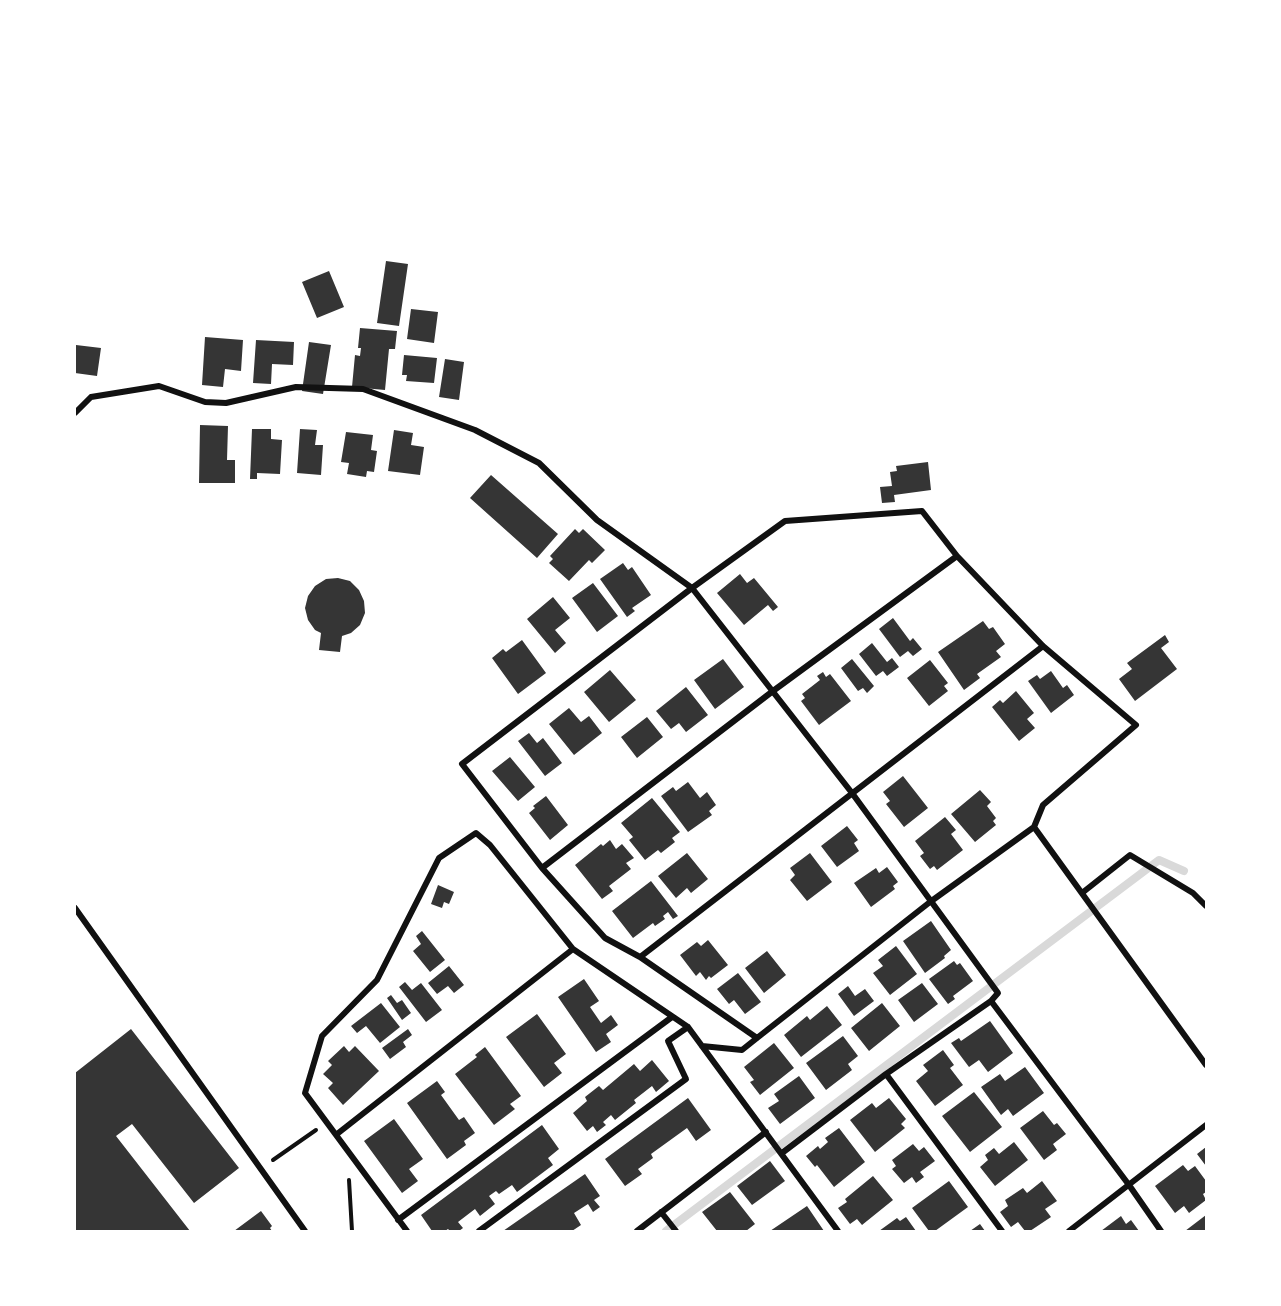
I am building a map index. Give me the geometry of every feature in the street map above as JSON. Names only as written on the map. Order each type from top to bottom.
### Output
[{"type":"street","points":[[75,412],[92,397],[159,386],[205,402],[226,403],[296,387],[363,389],[475,430],[539,463],[597,520],[692,588],[852,793],[998,993],[991,1001],[886,1074],[782,1153]]},
{"type":"street","points":[[702,1046],[742,1050],[930,902],[1034,827],[1043,805],[1136,725],[1043,646],[957,556],[922,511],[784,521],[692,588],[462,764],[542,868],[605,938],[640,957],[757,1038]]},
{"type":"street","points":[[542,868],[774,691],[957,556]]},
{"type":"street","points":[[640,957],[1043,646]]},
{"type":"street","points":[[1034,827],[1206,1065]]},
{"type":"street","points":[[407,1231],[305,1093],[322,1036],[377,980],[439,858],[476,833],[490,845],[573,950],[688,1027],[838,1231]]},
{"type":"street","points":[[1082,893],[1130,855],[1193,893],[1206,906]]},
{"type":"street","points":[[75,908],[304,1231]]},
{"type":"street","points":[[337,1134],[573,950]]},
{"type":"street","points":[[991,1001],[1161,1231]]},
{"type":"street","points":[[398,1220],[672,1017]]},
{"type":"street","points":[[479,1231],[686,1079],[668,1041],[688,1027]]},
{"type":"street","points":[[886,1074],[1002,1231]]},
{"type":"street","points":[[1069,1231],[1206,1125]]},
{"type":"street","points":[[637,1231],[766,1131]]},
{"type":"street","points":[[661,1212],[676,1231]]},
{"type":"path","points":[[260,1169],[327,1122]]},
{"type":"path","points":[[347,1149],[352,1231]]},
{"type":"building","points":[[386,261],[408,264],[399,326],[377,323]]},
{"type":"building","points":[[329,271],[344,307],[317,318],[302,282]]},
{"type":"building","points":[[411,309],[438,312],[434,343],[407,339]]},
{"type":"building","points":[[360,328],[397,331],[395,349],[389,349],[385,390],[352,387],[355,355],[360,356],[361,348],[358,348]]},
{"type":"building","points":[[205,337],[243,340],[241,371],[225,369],[223,387],[202,385]]},
{"type":"building","points":[[256,340],[294,342],[293,365],[272,364],[271,384],[253,383]]},
{"type":"building","points":[[309,342],[331,345],[323,394],[302,391]]},
{"type":"building","points":[[76,345],[101,348],[97,376],[75,373]]},
{"type":"building","points":[[404,355],[437,358],[434,383],[406,381],[407,375],[402,375]]},
{"type":"building","points":[[445,359],[464,362],[459,400],[439,397]]},
{"type":"building","points":[[200,425],[228,426],[227,460],[235,460],[235,483],[199,483]]},
{"type":"building","points":[[252,429],[271,429],[271,439],[282,440],[280,474],[257,473],[257,479],[250,479]]},
{"type":"building","points":[[300,429],[317,430],[315,445],[323,445],[321,475],[297,473]]},
{"type":"building","points":[[394,430],[413,433],[411,445],[424,447],[420,475],[388,471]]},
{"type":"building","points":[[346,432],[373,435],[371,450],[377,451],[374,472],[367,471],[366,477],[347,474],[349,463],[341,462]]},
{"type":"building","points":[[928,462],[931,490],[894,495],[895,502],[882,503],[880,487],[892,486],[890,472],[897,471],[896,466]]},
{"type":"building","points":[[491,475],[558,534],[537,558],[470,498]]},
{"type":"building","points":[[575,529],[579,533],[583,529],[605,550],[592,563],[589,560],[569,581],[549,563],[553,559],[550,556]]},
{"type":"building","points":[[623,563],[628,570],[632,567],[651,595],[632,608],[635,611],[627,617],[600,579]]},
{"type":"building","points":[[740,574],[747,583],[754,578],[778,607],[773,611],[768,605],[744,625],[717,593]]},
{"type":"building","points":[[338,578],[350,581],[359,590],[364,601],[365,613],[360,625],[351,633],[342,636],[340,652],[319,650],[321,633],[315,630],[308,620],[305,608],[308,596],[315,586],[326,579]]},
{"type":"building","points":[[593,583],[618,616],[597,632],[572,598]]},
{"type":"building","points":[[553,597],[570,618],[555,630],[566,643],[555,653],[527,619]]},
{"type":"building","points":[[893,618],[910,641],[913,638],[922,649],[913,656],[908,651],[900,657],[879,629]]},
{"type":"building","points":[[983,621],[989,629],[993,627],[1005,644],[996,651],[1001,657],[977,674],[980,678],[964,690],[938,652]]},
{"type":"building","points":[[1165,635],[1169,642],[1161,648],[1177,669],[1135,701],[1119,679],[1132,669],[1127,663]]},
{"type":"building","points":[[522,640],[546,673],[518,694],[492,658],[503,649],[506,652]]},
{"type":"building","points":[[872,643],[887,662],[892,658],[899,667],[887,676],[883,671],[876,676],[859,654]]},
{"type":"building","points":[[723,659],[744,687],[715,709],[694,680]]},
{"type":"building","points":[[852,659],[874,686],[867,693],[863,688],[858,691],[841,668]]},
{"type":"building","points":[[930,660],[948,683],[944,686],[948,691],[929,706],[907,678]]},
{"type":"building","points":[[610,670],[636,700],[609,722],[584,692]]},
{"type":"building","points":[[1051,671],[1063,688],[1067,685],[1074,695],[1051,713],[1028,681],[1037,675],[1040,679]]},
{"type":"building","points":[[823,672],[826,677],[830,674],[851,701],[819,725],[801,701],[805,698],[802,694],[820,680],[817,676]]},
{"type":"building","points":[[686,687],[708,715],[686,732],[679,723],[671,729],[656,711]]},
{"type":"building","points":[[1016,691],[1034,713],[1027,719],[1035,728],[1019,741],[992,707],[1000,700],[1003,703]]},
{"type":"building","points":[[569,708],[581,722],[589,716],[602,733],[574,755],[549,724]]},
{"type":"building","points":[[647,717],[663,737],[637,758],[621,737]]},
{"type":"building","points":[[529,733],[537,743],[543,738],[562,763],[545,776],[518,741]]},
{"type":"building","points":[[510,757],[535,787],[518,801],[492,771]]},
{"type":"building","points":[[903,776],[928,808],[904,827],[886,804],[890,801],[883,792]]},
{"type":"building","points":[[688,782],[700,798],[707,792],[716,805],[709,811],[712,815],[688,832],[661,796],[673,787],[676,791]]},
{"type":"building","points":[[980,790],[991,802],[987,806],[996,818],[993,821],[996,825],[975,842],[951,814]]},
{"type":"building","points":[[546,796],[568,825],[550,840],[529,813],[535,808],[533,806]]},
{"type":"building","points":[[652,798],[680,832],[672,838],[675,842],[661,853],[658,850],[645,860],[629,840],[633,837],[621,823]]},
{"type":"building","points":[[945,817],[956,830],[951,834],[963,850],[937,870],[934,866],[930,869],[920,856],[924,853],[915,841]]},
{"type":"building","points":[[847,826],[858,840],[854,843],[859,851],[837,867],[821,846]]},
{"type":"building","points":[[610,840],[616,849],[622,844],[634,858],[626,863],[631,869],[609,886],[613,891],[602,899],[575,865],[601,844],[603,846]]},
{"type":"building","points":[[687,853],[708,879],[691,893],[687,888],[676,898],[658,876]]},
{"type":"building","points":[[810,853],[832,882],[807,901],[790,880],[795,875],[790,868]]},
{"type":"building","points":[[887,867],[898,882],[893,886],[895,889],[871,907],[854,883],[876,868],[879,873]]},
{"type":"building","points":[[651,881],[678,916],[673,919],[668,912],[663,916],[665,919],[655,926],[653,923],[633,938],[612,911]]},
{"type":"building","points":[[438,885],[454,892],[449,904],[444,902],[442,908],[431,904]]},
{"type":"building","points":[[931,921],[951,950],[944,956],[945,958],[925,973],[903,941]]},
{"type":"building","points":[[422,931],[445,960],[430,972],[413,951],[421,944],[416,936]]},
{"type":"building","points":[[708,940],[728,965],[706,980],[700,972],[696,976],[680,955],[697,942],[701,946]]},
{"type":"building","points":[[896,946],[917,974],[890,995],[873,973],[883,966],[878,960]]},
{"type":"building","points":[[767,951],[786,975],[764,993],[745,968]]},
{"type":"building","points":[[954,961],[957,965],[960,963],[973,981],[953,996],[955,999],[948,1004],[929,979]]},
{"type":"building","points":[[449,966],[464,985],[454,993],[448,986],[437,994],[428,983]]},
{"type":"building","points":[[738,973],[761,1002],[745,1014],[734,1000],[729,1004],[717,989]]},
{"type":"building","points":[[584,979],[599,1001],[590,1007],[601,1023],[611,1015],[618,1025],[606,1034],[611,1042],[596,1052],[558,997]]},
{"type":"building","points":[[405,982],[412,990],[421,983],[442,1010],[426,1022],[399,987]]},
{"type":"building","points":[[922,983],[938,1004],[914,1022],[898,1000]]},
{"type":"building","points":[[848,986],[855,996],[865,989],[874,1001],[854,1016],[838,994]]},
{"type":"building","points":[[391,995],[397,1003],[402,1000],[411,1013],[402,1020],[387,998]]},
{"type":"building","points":[[381,1003],[400,1027],[380,1043],[366,1026],[357,1033],[351,1026]]},
{"type":"building","points":[[882,1003],[900,1026],[869,1051],[851,1028]]},
{"type":"building","points":[[827,1006],[842,1025],[801,1057],[784,1035],[807,1016],[810,1020]]},
{"type":"building","points":[[537,1014],[566,1054],[554,1063],[562,1073],[544,1087],[506,1037]]},
{"type":"building","points":[[990,1021],[1013,1053],[988,1072],[979,1060],[969,1067],[951,1043],[959,1038],[961,1041]]},
{"type":"building","points":[[131,1029],[239,1168],[194,1203],[132,1124],[116,1136],[190,1231],[75,1231],[75,1073]]},
{"type":"building","points":[[408,1029],[412,1035],[403,1042],[406,1047],[390,1059],[382,1048]]},
{"type":"building","points":[[843,1036],[858,1056],[848,1064],[852,1070],[826,1090],[806,1063]]},
{"type":"building","points":[[774,1043],[794,1068],[760,1095],[750,1082],[754,1080],[744,1067]]},
{"type":"building","points":[[344,1046],[349,1052],[355,1046],[379,1071],[343,1105],[328,1088],[333,1083],[323,1074],[332,1065],[328,1061]]},
{"type":"building","points":[[485,1047],[521,1096],[510,1104],[515,1109],[494,1125],[455,1074],[477,1057],[475,1055]]},
{"type":"building","points":[[943,1050],[954,1065],[950,1068],[963,1085],[935,1106],[916,1081],[928,1071],[923,1065]]},
{"type":"building","points":[[652,1060],[669,1081],[656,1092],[652,1086],[634,1100],[636,1103],[615,1120],[611,1115],[603,1122],[606,1125],[597,1132],[593,1126],[587,1131],[573,1113],[587,1101],[585,1097],[599,1086],[603,1090],[634,1064],[640,1071]]},
{"type":"building","points":[[1025,1067],[1044,1093],[1013,1116],[1008,1109],[1001,1115],[981,1087],[1000,1074],[1005,1081]]},
{"type":"building","points":[[799,1076],[815,1098],[780,1124],[768,1108],[779,1101],[774,1094]]},
{"type":"building","points":[[437,1081],[445,1092],[441,1095],[459,1120],[464,1117],[475,1133],[464,1141],[466,1145],[447,1159],[407,1103]]},
{"type":"building","points":[[974,1092],[1002,1127],[970,1152],[942,1116]]},
{"type":"building","points":[[688,1098],[711,1130],[696,1141],[687,1128],[651,1154],[653,1158],[638,1169],[642,1174],[625,1186],[605,1159]]},
{"type":"building","points":[[889,1098],[906,1119],[901,1124],[905,1128],[875,1152],[850,1120],[872,1103],[876,1108]]},
{"type":"building","points":[[1043,1111],[1054,1125],[1057,1123],[1066,1134],[1053,1144],[1057,1150],[1044,1160],[1020,1128]]},
{"type":"building","points":[[394,1119],[423,1159],[409,1169],[418,1181],[402,1193],[364,1141]]},
{"type":"building","points":[[542,1125],[559,1149],[548,1158],[553,1165],[517,1192],[512,1185],[499,1194],[496,1191],[489,1196],[495,1204],[480,1216],[475,1209],[458,1222],[463,1228],[459,1231],[448,1229],[432,1231],[421,1215]]},
{"type":"building","points":[[839,1128],[865,1162],[834,1187],[817,1165],[815,1167],[806,1156],[818,1146],[820,1149],[828,1142],[825,1138]]},
{"type":"building","points":[[1014,1142],[1028,1160],[995,1186],[980,1167],[988,1160],[985,1155],[994,1148],[999,1154]]},
{"type":"building","points":[[913,1144],[919,1151],[924,1147],[935,1161],[920,1172],[924,1177],[916,1183],[912,1177],[904,1183],[892,1169],[896,1166],[892,1160]]},
{"type":"building","points":[[1206,1147],[1206,1166],[1197,1154]]},
{"type":"building","points":[[770,1161],[785,1181],[752,1205],[737,1186]]},
{"type":"building","points":[[1183,1165],[1188,1171],[1195,1166],[1206,1181],[1206,1192],[1203,1194],[1206,1200],[1189,1213],[1184,1206],[1175,1213],[1155,1186]]},
{"type":"building","points":[[585,1174],[600,1196],[594,1200],[600,1207],[593,1212],[588,1204],[574,1213],[581,1225],[572,1231],[503,1231]]},
{"type":"building","points":[[873,1176],[893,1200],[862,1225],[857,1219],[850,1224],[838,1208],[847,1202],[845,1199]]},
{"type":"building","points":[[949,1181],[968,1207],[935,1231],[929,1231],[912,1208]]},
{"type":"building","points":[[1042,1181],[1057,1201],[1045,1209],[1051,1217],[1030,1231],[1025,1231],[1018,1222],[1011,1227],[1000,1212],[1008,1206],[1005,1200],[1023,1188],[1027,1193]]},
{"type":"building","points":[[730,1192],[755,1224],[746,1231],[717,1231],[702,1212]]},
{"type":"building","points":[[807,1206],[824,1231],[770,1231]]},
{"type":"building","points":[[261,1211],[272,1226],[270,1228],[272,1231],[234,1231]]},
{"type":"building","points":[[1206,1215],[1206,1231],[1185,1231]]},
{"type":"building","points":[[1121,1216],[1126,1224],[1131,1220],[1139,1231],[1101,1231]]},
{"type":"building","points":[[906,1217],[916,1231],[879,1231],[897,1218],[900,1221]]},
{"type":"building","points":[[980,1224],[985,1231],[970,1231]]},
{"type":"waterway","points":[[666,1231],[1159,860],[1184,871]]}]
